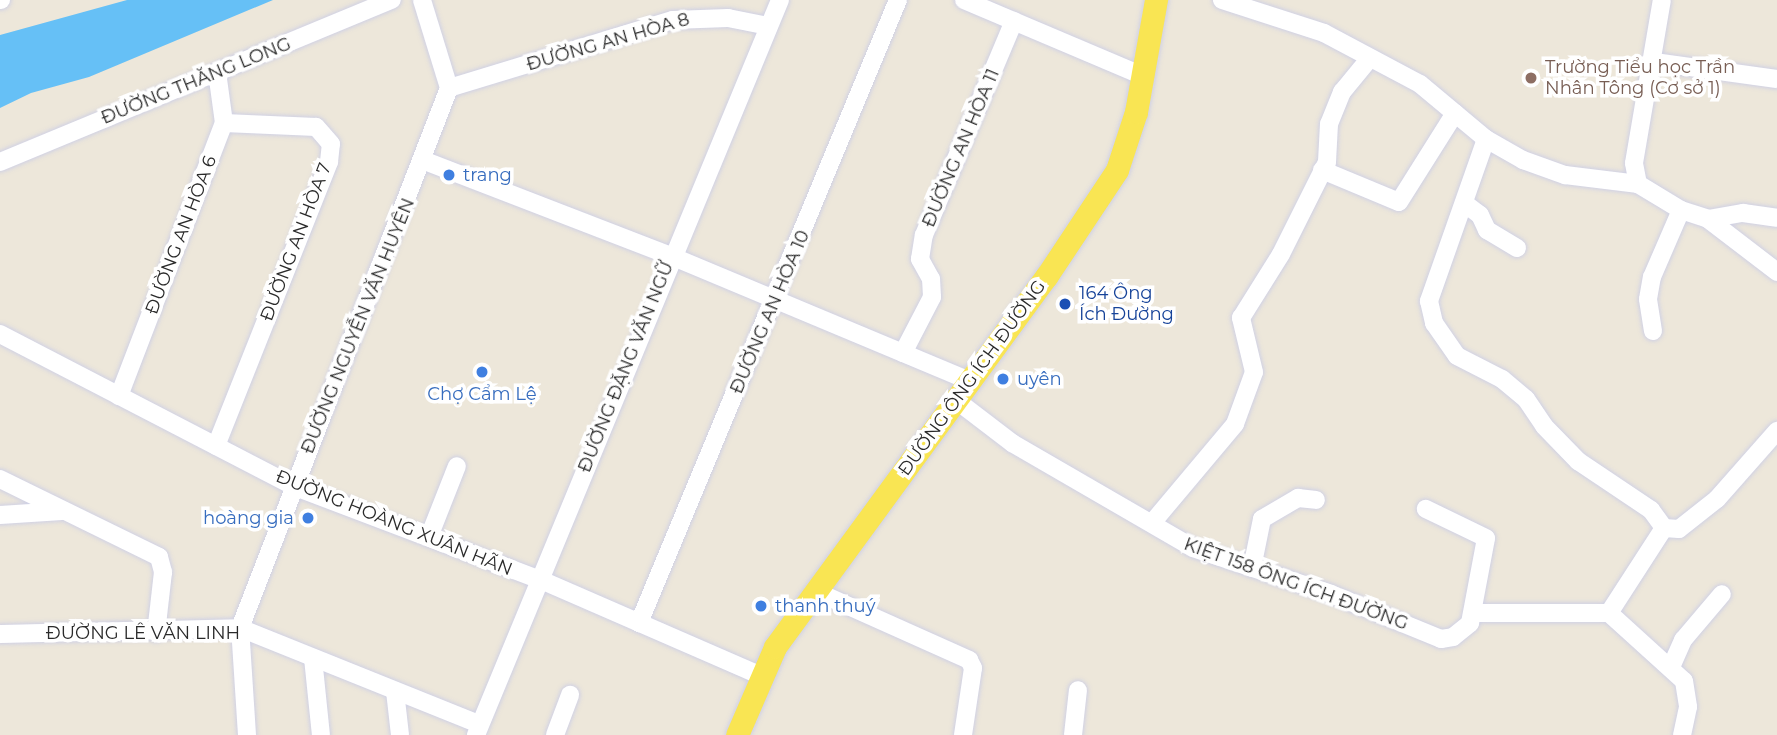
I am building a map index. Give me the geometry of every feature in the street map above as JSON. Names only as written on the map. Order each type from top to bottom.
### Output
[{"type":"main road","name":"ĐƯỜNG ÔNG ÍCH ĐƯỜNG","points":[[737,735],[759,676],[815,591],[1091,214],[1117,170],[1143,76],[1156,0]]},
{"type":"street","name":"ĐƯỜNG THĂNG LONG","points":[[0,162],[392,0]]},
{"type":"street","points":[[422,0],[449,88]]},
{"type":"street","name":"ĐƯỜNG ĐẶNG VĂN NGỮ","points":[[477,730],[541,580],[671,256],[780,0]]},
{"type":"street","name":"ĐƯỜNG AN HÒA 10","points":[[639,623],[776,299],[898,0]]},
{"type":"street","points":[[964,0],[1143,76]]},
{"type":"street","points":[[1222,0],[1324,33],[1420,85],[1486,139],[1523,160],[1565,176],[1638,184],[1681,210],[1708,219],[1777,272]]},
{"type":"street","points":[[1638,184],[1634,163],[1654,62],[1662,0]]},
{"type":"street","name":"ĐƯỜNG AN HÒA 8","points":[[449,88],[673,20],[728,18],[768,26]]},
{"type":"street","name":"ĐƯỜNG AN HÒA 11","points":[[903,353],[932,297],[931,279],[920,259],[924,235],[1014,21]]},
{"type":"street","points":[[1152,523],[1235,424],[1254,372],[1241,318],[1281,254],[1327,162],[1329,124],[1342,92],[1370,58]]},
{"type":"street","points":[[1654,62],[1777,79]]},
{"type":"street","name":"ĐƯỜNG AN HÒA 6","points":[[119,396],[224,123],[217,72]]},
{"type":"street","name":"ĐƯỜNG NGUYỄN VĂN HUYÊN","points":[[247,735],[240,628],[293,486],[425,161],[449,88]]},
{"type":"street","points":[[1321,170],[1399,202],[1455,113]]},
{"type":"street","name":"ĐƯỜNG AN HÒA 7","points":[[216,446],[329,162],[331,144],[316,127],[224,123]]},
{"type":"street","points":[[1486,139],[1429,301],[1434,323],[1457,356],[1502,379],[1527,399],[1544,426],[1578,461],[1651,510],[1664,528]]},
{"type":"street","points":[[425,161],[671,256],[970,381]]},
{"type":"street","points":[[1464,202],[1480,215],[1487,230],[1517,248]]},
{"type":"street","points":[[1653,331],[1648,299],[1652,277],[1681,210]]},
{"type":"street","points":[[1708,219],[1742,213],[1777,218]]},
{"type":"street","name":"ĐƯỜNG HOÀNG XUÂN HÃN","points":[[0,334],[293,486],[541,580],[759,676]]},
{"type":"street","name":"KIỆT 158 ÔNG ÍCH ĐƯỜNG","points":[[956,400],[1012,443],[1193,548],[1331,594],[1441,639],[1453,637],[1470,623],[1473,613]]},
{"type":"street","points":[[1664,528],[1679,529],[1717,499],[1777,431]]},
{"type":"street","points":[[429,537],[457,466]]},
{"type":"street","points":[[0,479],[62,511],[128,538],[159,557],[163,572],[156,633]]},
{"type":"street","points":[[1252,568],[1262,519],[1298,498],[1316,500]]},
{"type":"street","points":[[1426,509],[1486,538],[1473,613],[1609,612],[1684,681],[1688,707],[1682,735]]},
{"type":"street","points":[[0,515],[62,511]]},
{"type":"street","points":[[1609,612],[1664,528]]},
{"type":"street","points":[[815,591],[969,660],[973,668],[963,735]]},
{"type":"street","points":[[1671,667],[1683,640],[1722,594]]},
{"type":"street","name":"ĐƯỜNG LÊ VĂN LINH","points":[[0,634],[156,633],[240,628],[395,691],[477,730]]},
{"type":"street","points":[[313,658],[321,735]]},
{"type":"street","points":[[1073,735],[1078,690]]},
{"type":"street","points":[[395,691],[400,735]]},
{"type":"street","points":[[555,735],[570,695]]},
{"type":"water","points":[[127,0],[273,0],[89,77],[31,93],[0,108],[0,35]]},
{"type":"place","name":"Trường Tiểu học Trần Nhân Tông (Cơ sở 1)","points":[[1531,78]]},
{"type":"place","name":"trang","points":[[449,175]]},
{"type":"place","name":"164 Ông Ích Đường","points":[[1065,304]]},
{"type":"place","name":"Chợ Cẩm Lệ","points":[[482,372]]},
{"type":"place","name":"uyên","points":[[1003,379]]},
{"type":"place","name":"hoàng gia","points":[[308,518]]},
{"type":"place","name":"thanh thuý","points":[[761,606]]}]
